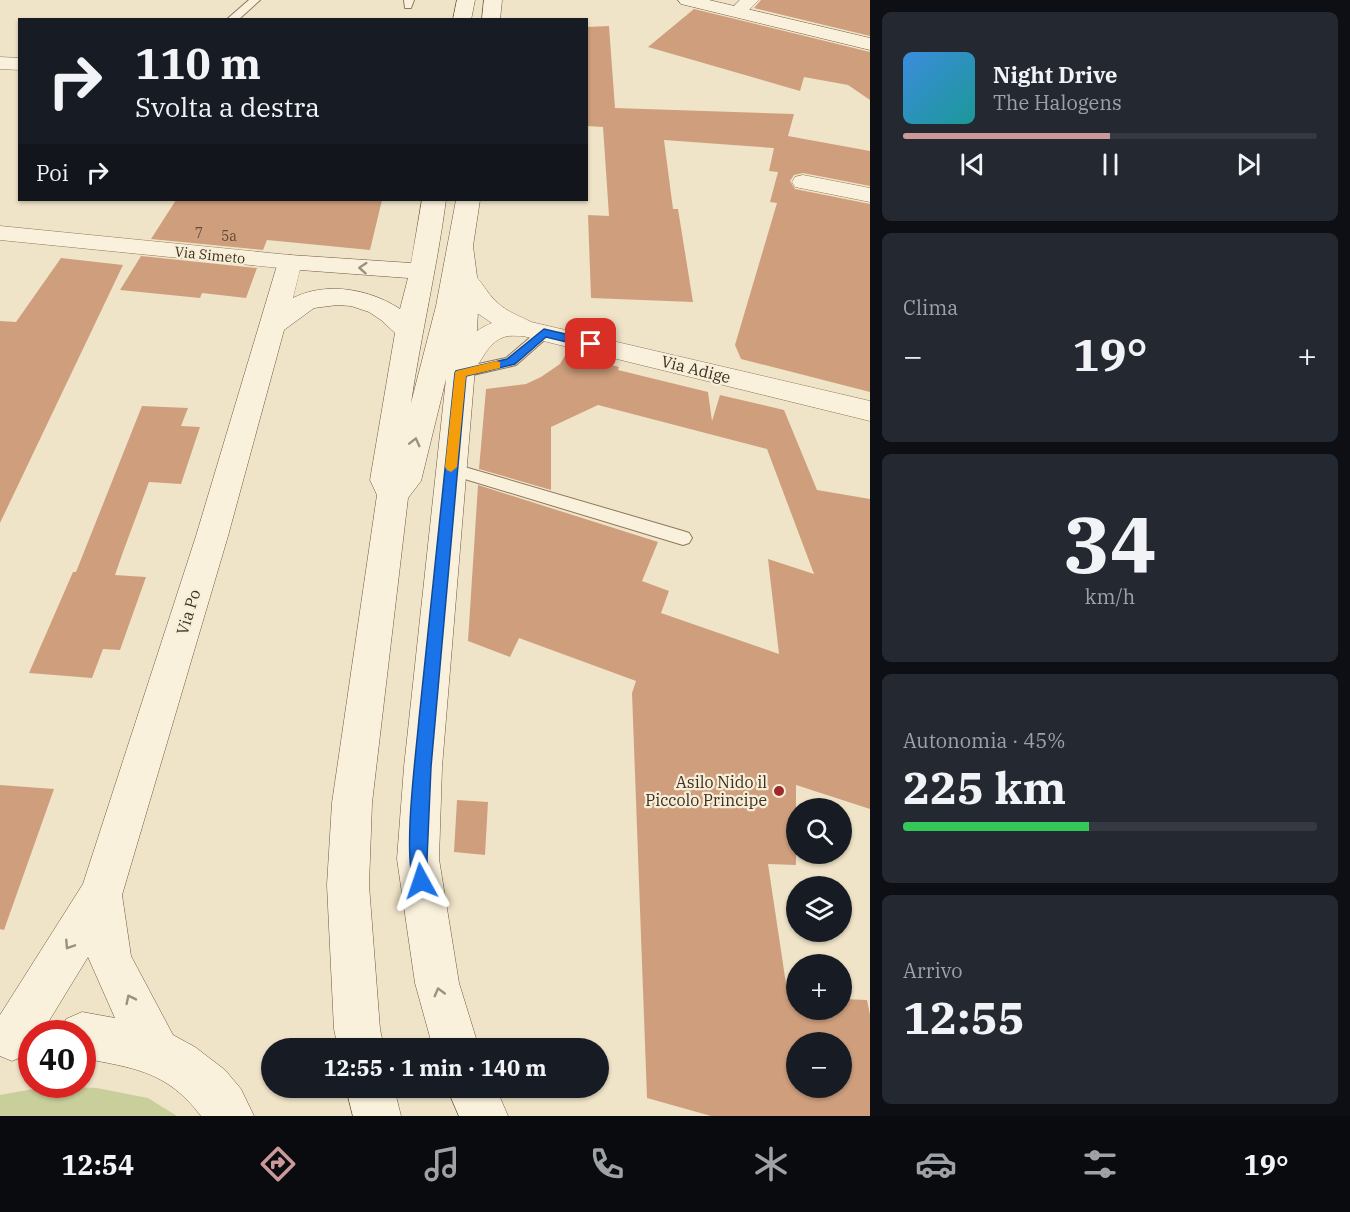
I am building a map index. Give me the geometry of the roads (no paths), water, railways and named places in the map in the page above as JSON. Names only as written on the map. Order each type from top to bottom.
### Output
[{"type":"street","points":[[462,18],[466,0]]},
{"type":"street","points":[[490,18],[493,0]]},
{"type":"street","points":[[687,0],[744,6],[870,44]]},
{"type":"street","points":[[0,63],[18,64]]},
{"type":"street","points":[[803,182],[870,195]]},
{"type":"street","points":[[393,495],[385,480],[408,333],[428,243],[434,201]]},
{"type":"street","points":[[359,1038],[348,885],[352,803],[393,495],[406,481],[463,263],[468,201]]},
{"type":"street","name":"Via Simeto","points":[[0,233],[290,262],[421,271]]},
{"type":"street","points":[[290,262],[309,278],[357,301]]},
{"type":"street","name":"Via Po","points":[[14,1040],[101,895],[212,536],[290,262]]},
{"type":"street","points":[[453,1038],[437,983],[418,859],[423,767],[461,371],[466,292],[463,263]]},
{"type":"street","name":"Via Adige","points":[[463,263],[486,307],[496,315],[533,330],[870,411]]},
{"type":"street","points":[[271,327],[288,312],[310,300],[326,298],[372,304],[391,313],[402,322],[408,333]]},
{"type":"street","name":"Via Adige","points":[[461,371],[476,345],[489,333],[501,328],[533,330]]},
{"type":"street","name":"Via Po","points":[[101,895],[110,960],[156,1052]]},
{"type":"street","points":[[96,1038],[156,1052],[190,1070],[224,1105],[230,1116]]},
{"type":"street","points":[[372,1098],[377,1116]]},
{"type":"lane","points":[[233,18],[255,0]]},
{"type":"lane","points":[[451,469],[683,538]]},
{"type":"place","name":"Asilo Nido il Piccolo Principe","points":[[779,791]]}]
